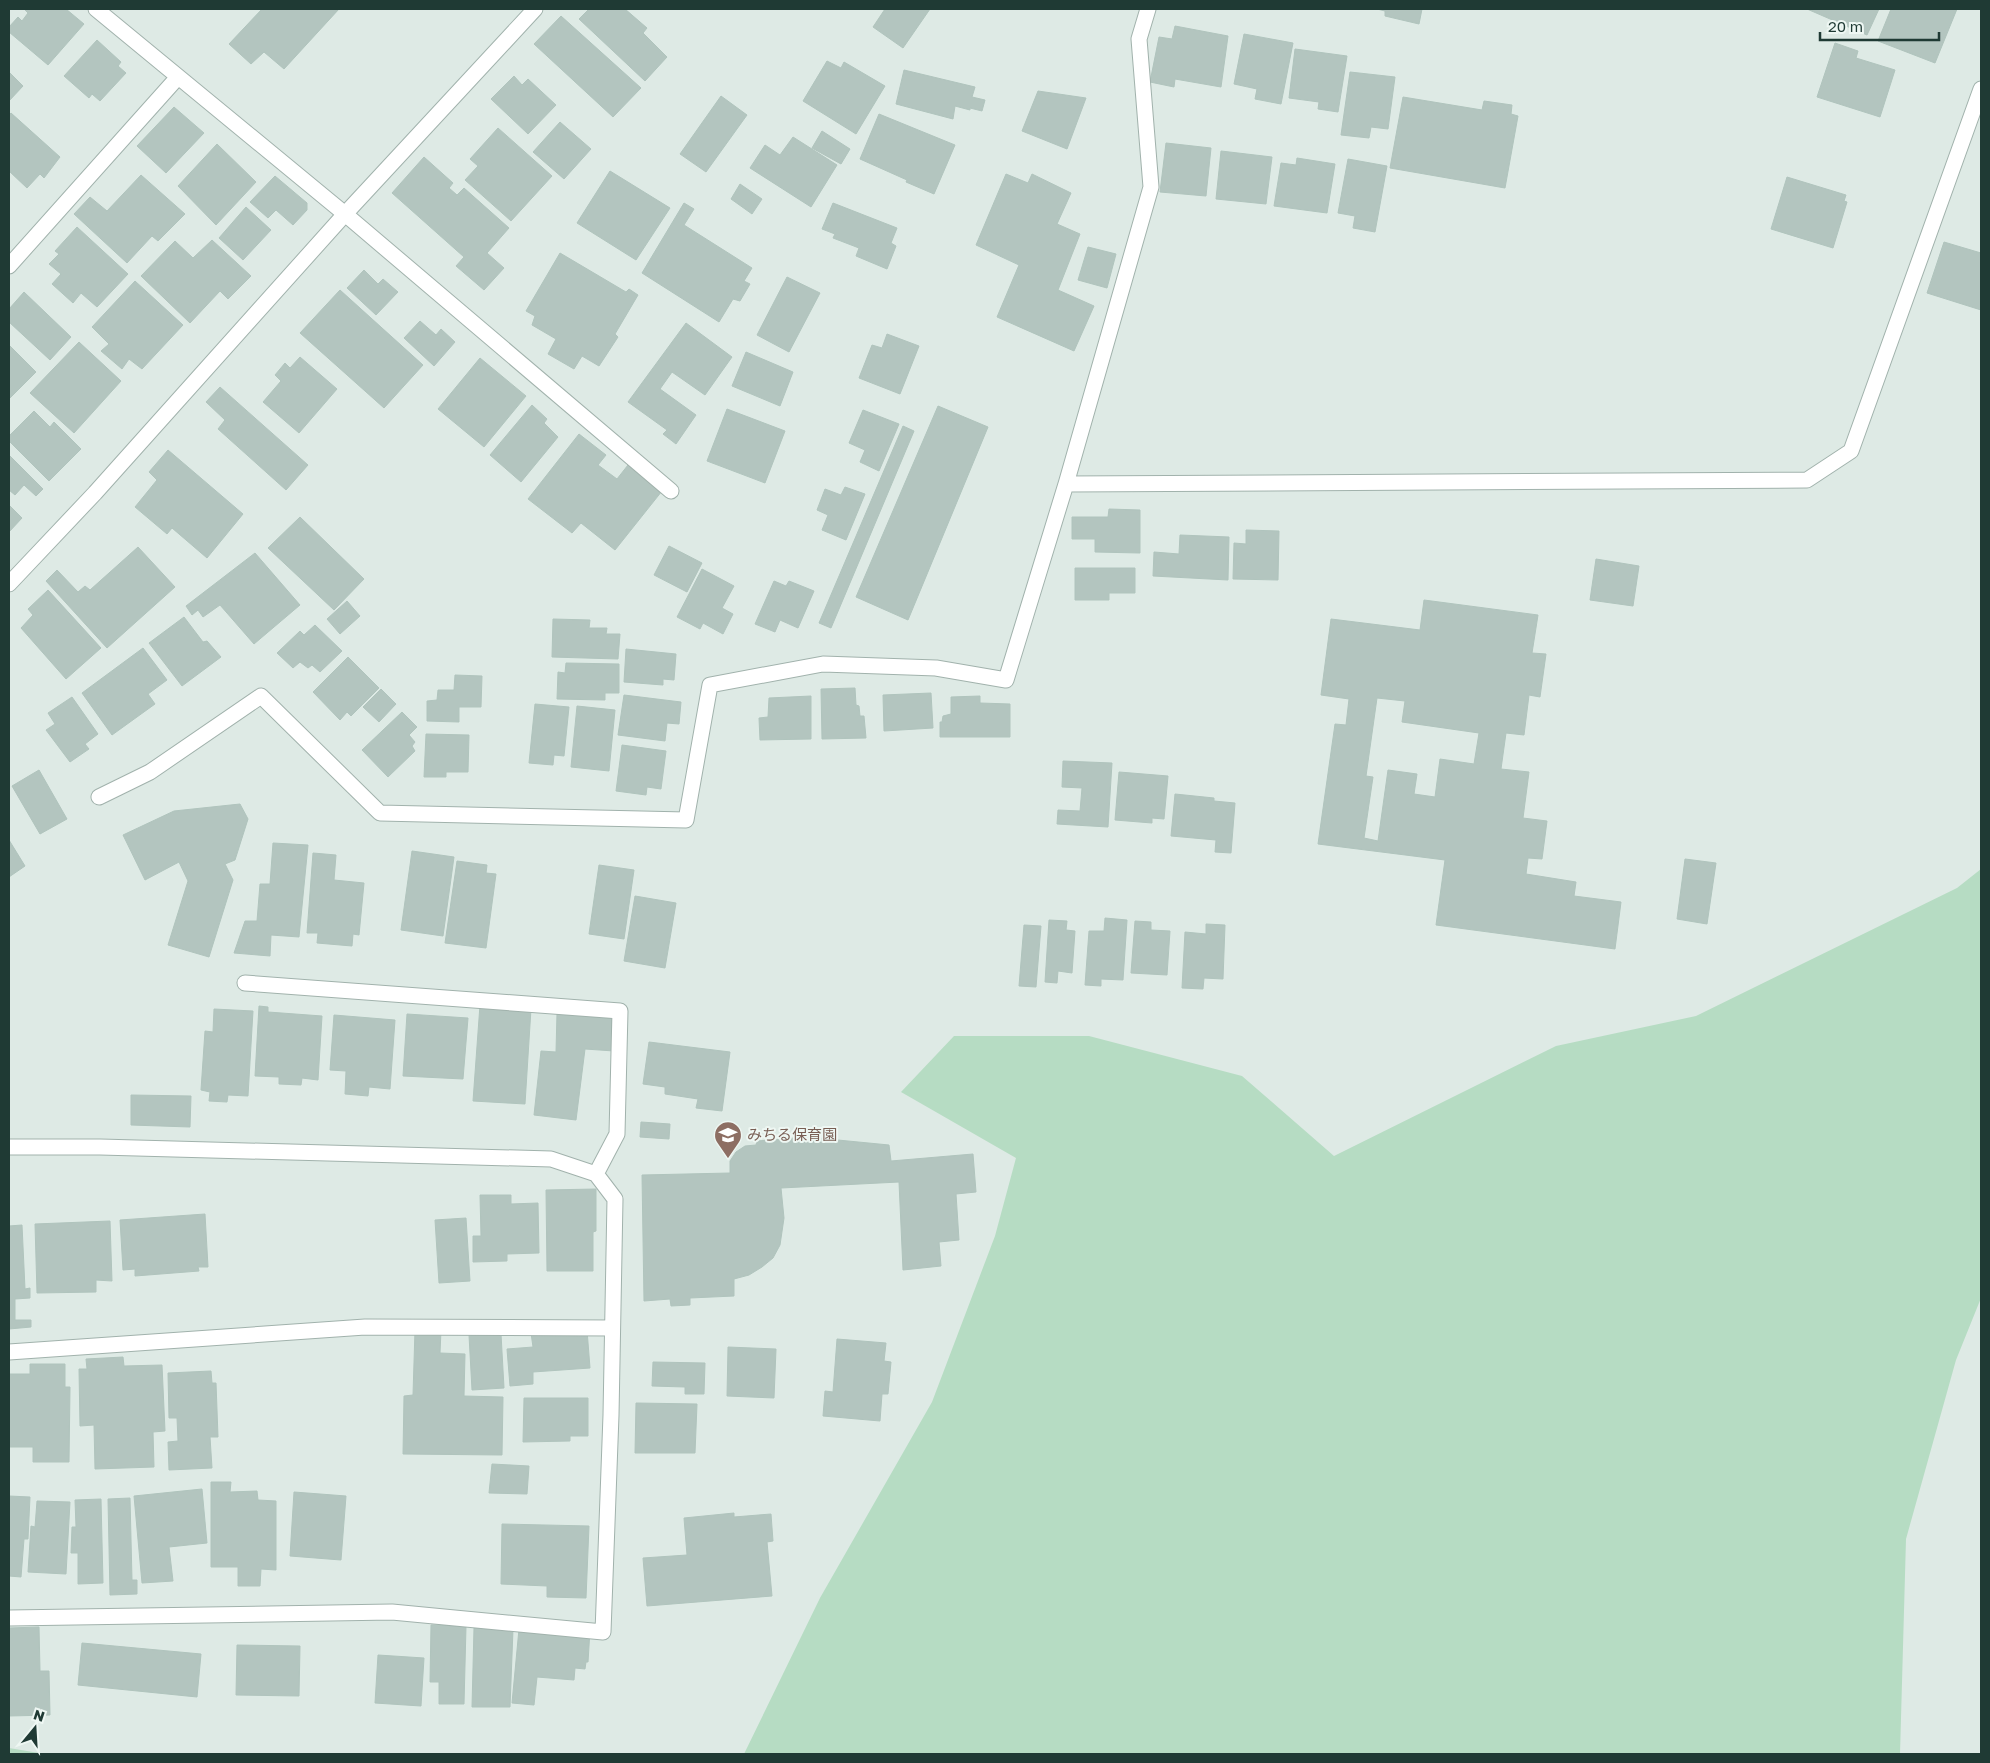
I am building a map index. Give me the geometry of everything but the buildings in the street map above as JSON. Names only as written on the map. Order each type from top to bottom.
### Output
[{"type":"street","points":[[96,9],[345,214],[671,492]]},
{"type":"street","points":[[9,584],[95,493],[345,214],[535,9]]},
{"type":"street","points":[[99,797],[150,772],[261,696],[380,813],[686,820],[710,685],[823,664],[936,668],[1006,680],[1066,484],[1151,187],[1140,39],[1148,9]]},
{"type":"street","points":[[9,266],[178,77]]},
{"type":"street","points":[[1066,484],[1807,480],[1851,451],[1981,89]]},
{"type":"street","points":[[245,984],[620,1011],[617,1134],[596,1174]]},
{"type":"street","points":[[9,1147],[100,1147],[551,1160],[596,1174],[615,1199],[611,1415],[603,1632],[392,1612],[9,1618]]},
{"type":"street","points":[[9,1352],[365,1327],[612,1328]]},
{"type":"green space","points":[[1981,869],[1981,1298],[1956,1360],[1906,1539],[1900,1754],[744,1754],[820,1598],[932,1402],[995,1236],[1016,1158],[901,1092],[954,1036],[1089,1036],[1242,1076],[1334,1156],[1556,1046],[1696,1016],[1957,888]]},
{"type":"green space","points":[[9,1748],[45,1754],[9,1754]]},
{"type":"place","name":"みちる保育園","points":[[728,1159]]}]
